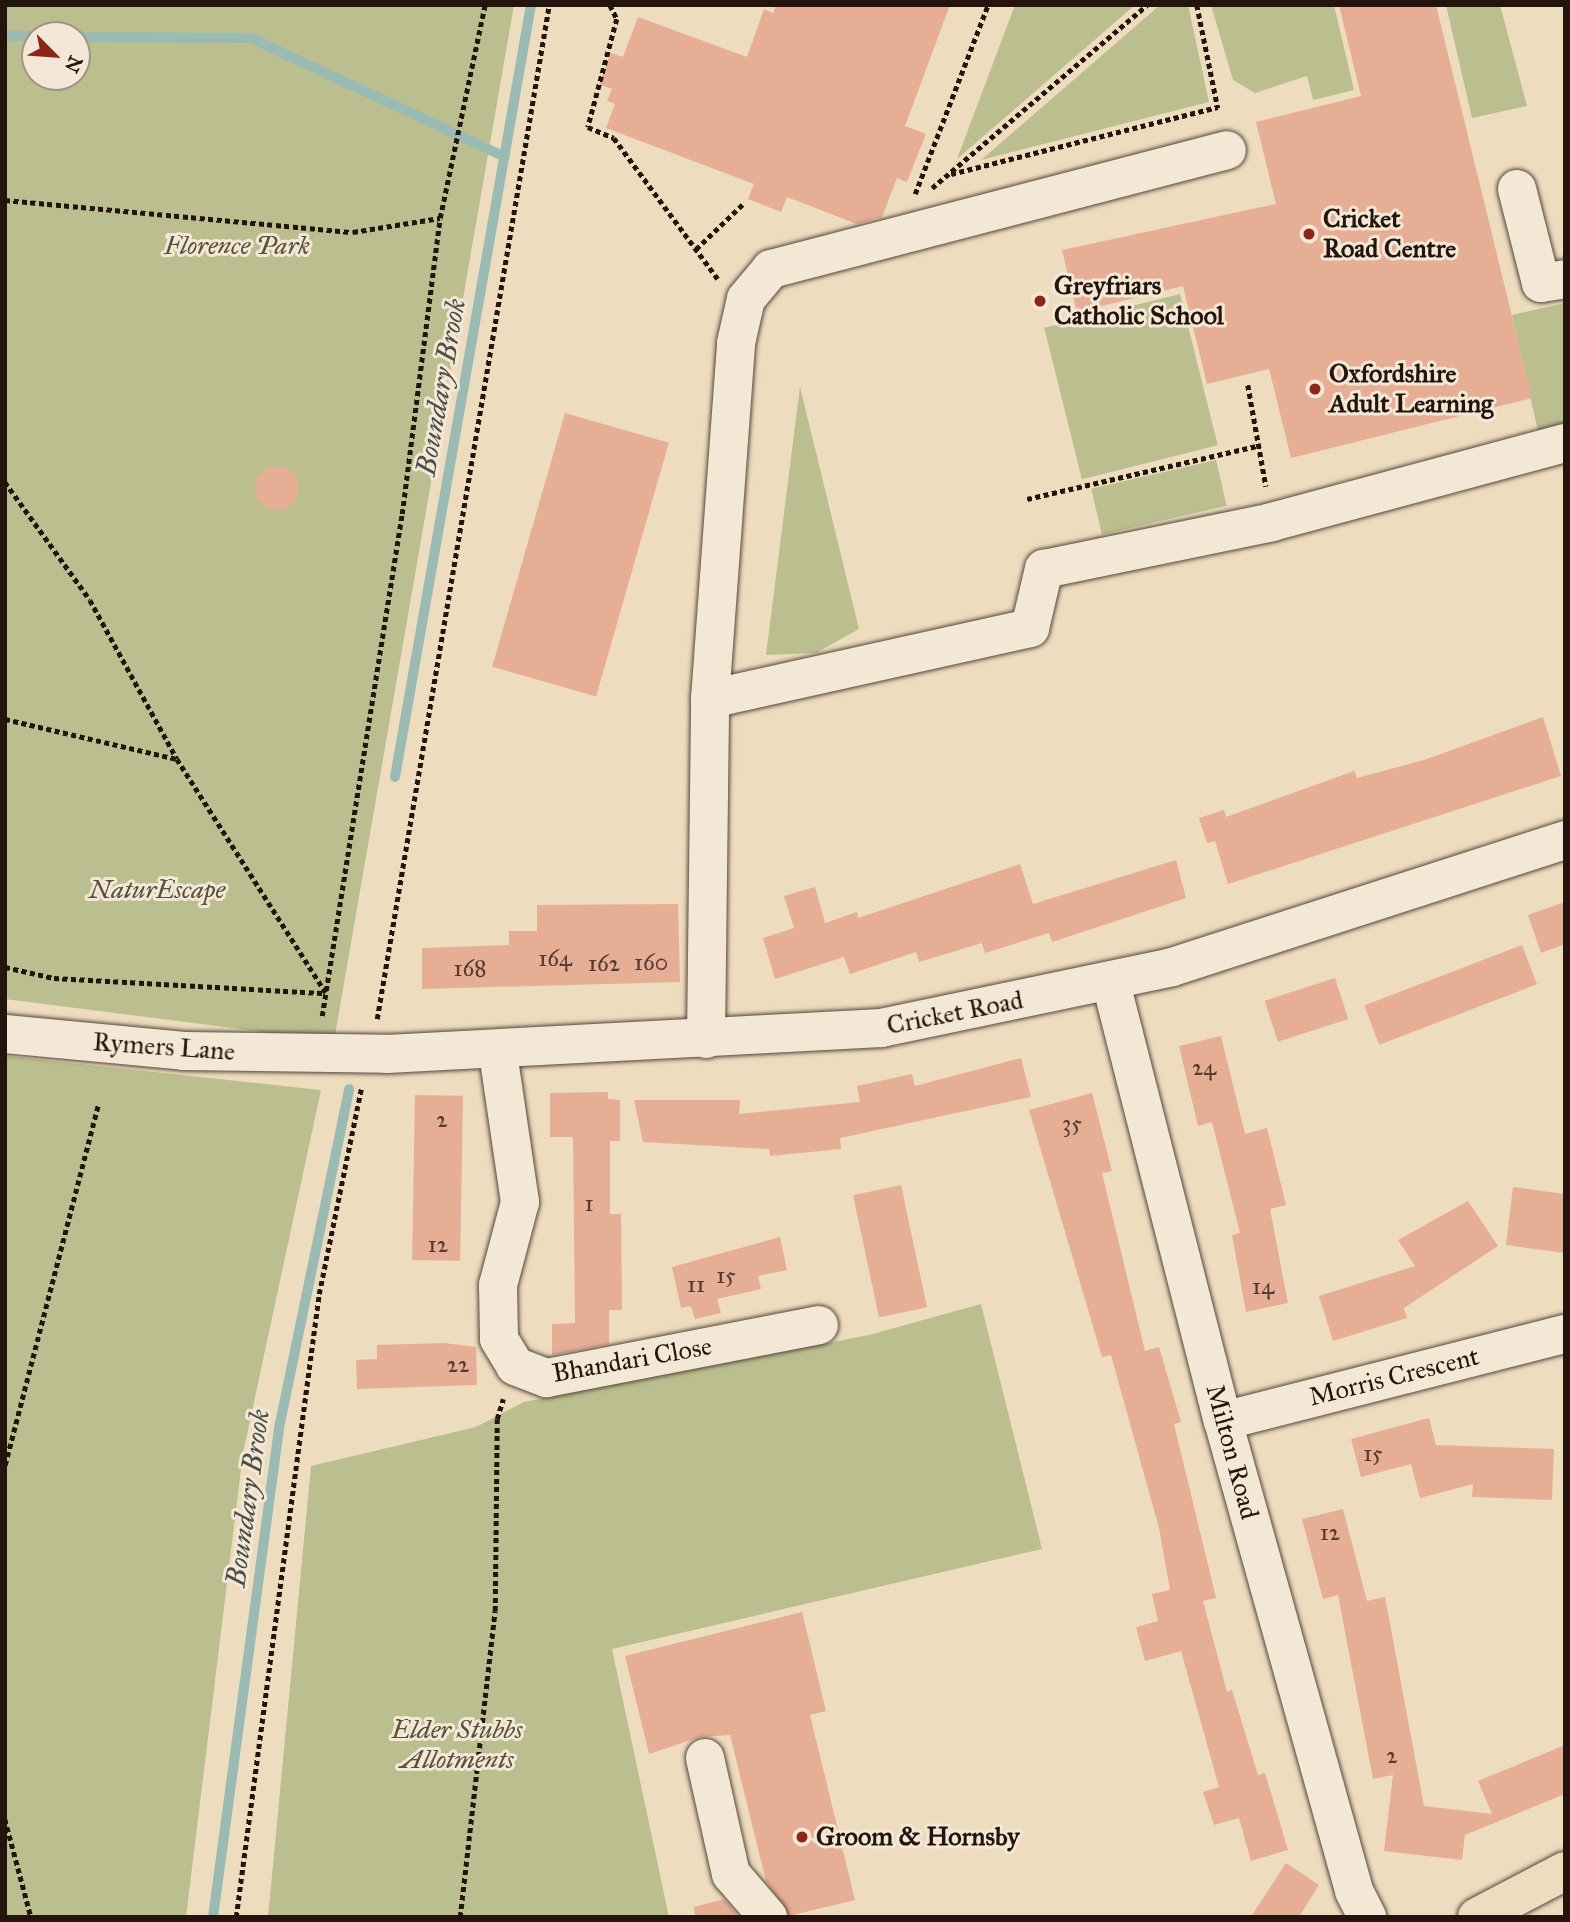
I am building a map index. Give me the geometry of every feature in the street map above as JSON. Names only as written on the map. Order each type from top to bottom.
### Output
[{"type":"main road","points":[[1477,1917],[1565,1871]]},
{"type":"street","points":[[706,1039],[710,699],[732,386],[744,309],[771,269],[1227,150]]},
{"type":"street","points":[[1517,189],[1541,284],[1565,279]]},
{"type":"street","points":[[710,699],[1030,628],[1044,569],[1272,522],[1565,443]]},
{"type":"street","name":"Cricket Road","points":[[322,1053],[498,1053],[881,1028],[1111,983],[1565,840]]},
{"type":"street","name":"Milton Road","points":[[1111,983],[1223,1421],[1354,1891],[1367,1917]]},
{"type":"street","name":"Rymers Lane","points":[[5,1034],[184,1051],[322,1053]]},
{"type":"street","name":"Bhandari Close","points":[[498,1053],[520,1202],[498,1285],[499,1339],[515,1366],[547,1378],[819,1325]]},
{"type":"street","name":"Morris Crescent","points":[[1223,1421],[1565,1334]]},
{"type":"street","points":[[705,1758],[731,1874],[768,1917]]},
{"type":"path","points":[[322,1053],[317,1038],[402,514],[440,218],[459,146],[485,5]]},
{"type":"path","points":[[236,1917],[320,1294],[368,1054],[549,5]]},
{"type":"path","points":[[610,5],[617,19],[587,127],[614,138],[744,309]]},
{"type":"path","points":[[988,5],[910,206],[1147,5]]},
{"type":"path","points":[[1197,5],[1227,150]]},
{"type":"path","points":[[947,175],[1218,107]]},
{"type":"path","points":[[5,200],[353,232],[440,218]]},
{"type":"path","points":[[696,249],[744,203]]},
{"type":"path","points":[[1248,385],[1272,522]]},
{"type":"path","points":[[1027,499],[1260,444]]},
{"type":"path","points":[[5,482],[90,600],[177,759],[326,993]]},
{"type":"path","points":[[5,719],[177,759]]},
{"type":"path","points":[[5,967],[54,978],[326,993]]},
{"type":"path","points":[[5,1465],[97,1106]]},
{"type":"path","points":[[460,1917],[495,1611],[497,1419]]},
{"type":"path","points":[[5,1436],[12,1438]]},
{"type":"path","points":[[5,1819],[31,1917]]},
{"type":"green space","name":"Florence Park","points":[[5,5],[514,5],[334,1041],[5,999]]},
{"type":"green space","points":[[1015,5],[1135,5],[957,159]]},
{"type":"green space","points":[[1160,5],[1188,5],[1209,102],[981,160]]},
{"type":"green space","points":[[1211,5],[1334,5],[1354,90],[1313,100],[1307,76],[1255,93],[1233,80]]},
{"type":"green space","points":[[1446,5],[1500,5],[1527,106],[1472,118]]},
{"type":"green space","points":[[1180,294],[1218,445],[1082,479],[1044,328]]},
{"type":"green space","points":[[1565,303],[1565,438],[1541,445],[1512,315]]},
{"type":"green space","points":[[800,387],[859,629],[816,653],[766,655]]},
{"type":"green space","points":[[1216,460],[1227,506],[1102,535],[1091,489]]},
{"type":"green space","points":[[5,1056],[321,1090],[243,1453],[186,1917],[5,1917]]},
{"type":"green space","name":"Elder Stubbs Allotments","points":[[981,1304],[1042,1549],[612,1649],[669,1917],[268,1917],[311,1466],[476,1427],[524,1402],[869,1335]]},
{"type":"building","points":[[776,5],[950,5],[905,126],[926,134],[907,182],[897,178],[882,217],[857,224],[787,197],[781,212],[748,199],[754,184],[606,128],[615,104],[607,101],[612,89],[599,84],[611,53],[623,57],[638,17],[747,57],[764,9],[773,13]]},
{"type":"building","name":"Cricket Road Centre","points":[[1339,5],[1436,5],[1532,398],[1291,458],[1269,369],[1207,384],[1183,286],[1077,312],[1062,250],[1276,204],[1256,122],[1361,96]]},
{"type":"building","points":[[565,413],[669,443],[596,697],[492,667]]},
{"type":"building","points":[[277,466],[293,472],[299,488],[293,504],[277,510],[261,504],[255,488],[261,472]]},
{"type":"building","points":[[1543,717],[1561,776],[1228,884],[1215,841],[1207,843],[1199,818],[1224,810],[1226,817],[1354,771],[1357,778],[1424,760]]},
{"type":"building","points":[[1176,860],[1186,898],[1052,942],[1049,933],[985,953],[982,943],[919,962],[916,952],[850,974],[844,957],[775,979],[763,938],[794,928],[784,896],[815,887],[825,923],[857,912],[858,918],[1020,864],[1033,904]]},
{"type":"building","points":[[1565,902],[1565,944],[1541,953],[1528,915]]},
{"type":"building","points":[[678,904],[680,982],[422,989],[422,948],[509,945],[509,931],[537,931],[537,905]]},
{"type":"building","points":[[1522,945],[1537,984],[1379,1045],[1364,1006]]},
{"type":"building","points":[[1335,978],[1348,1019],[1278,1042],[1265,1001]]},
{"type":"building","points":[[1221,1036],[1245,1134],[1267,1128],[1286,1205],[1270,1209],[1288,1303],[1246,1312],[1232,1235],[1240,1233],[1212,1122],[1198,1126],[1179,1046]]},
{"type":"building","points":[[1021,1058],[1031,1097],[840,1138],[841,1149],[770,1156],[769,1149],[643,1142],[634,1100],[740,1100],[739,1114],[860,1102],[857,1086],[912,1074],[915,1086]]},
{"type":"building","points":[[608,1092],[608,1099],[620,1100],[620,1141],[610,1141],[610,1214],[621,1214],[622,1310],[609,1310],[609,1344],[552,1355],[552,1324],[575,1323],[573,1137],[550,1137],[550,1093]]},
{"type":"building","points":[[1092,1093],[1112,1171],[1102,1173],[1145,1351],[1159,1347],[1181,1422],[1174,1424],[1216,1598],[1203,1601],[1227,1692],[1232,1690],[1258,1775],[1265,1773],[1288,1850],[1251,1861],[1239,1818],[1214,1825],[1203,1792],[1219,1787],[1181,1651],[1145,1661],[1136,1627],[1158,1621],[1152,1594],[1170,1590],[1159,1528],[1111,1355],[1102,1357],[1029,1110]]},
{"type":"building","points":[[415,1095],[463,1096],[460,1261],[412,1260]]},
{"type":"building","points":[[901,1185],[927,1307],[879,1317],[853,1195]]},
{"type":"building","points":[[1513,1187],[1565,1194],[1565,1253],[1506,1245]]},
{"type":"building","points":[[1468,1201],[1498,1246],[1404,1308],[1407,1318],[1333,1341],[1319,1296],[1415,1266],[1398,1240]]},
{"type":"building","points":[[780,1237],[787,1270],[758,1276],[761,1289],[717,1299],[721,1313],[695,1319],[691,1306],[681,1308],[672,1267]]},
{"type":"building","points":[[444,1343],[476,1347],[477,1385],[357,1389],[356,1360],[377,1359],[377,1345]]},
{"type":"building","points":[[1429,1418],[1436,1445],[1554,1449],[1552,1500],[1472,1497],[1473,1484],[1420,1498],[1411,1464],[1361,1477],[1351,1439]]},
{"type":"building","points":[[1343,1509],[1367,1601],[1385,1597],[1424,1806],[1492,1814],[1478,1781],[1565,1745],[1565,1794],[1465,1835],[1462,1860],[1384,1851],[1393,1775],[1373,1779],[1338,1595],[1323,1599],[1302,1519]]},
{"type":"building","points":[[802,1612],[826,1711],[810,1715],[855,1900],[789,1916],[766,1881],[730,1735],[700,1737],[649,1754],[625,1656]]},
{"type":"building","points":[[1286,1863],[1319,1885],[1299,1917],[1251,1917]]},
{"type":"building","points":[[724,1899],[739,1917],[695,1917],[694,1907]]},
{"type":"waterway","name":"Boundary Brook","points":[[395,777],[531,5]]},
{"type":"waterway","points":[[5,36],[21,36]]},
{"type":"waterway","points":[[91,37],[251,38],[505,157]]},
{"type":"waterway","name":"Boundary Brook","points":[[213,1917],[279,1428],[349,1089]]},
{"type":"place","name":"Cricket Road Centre","points":[[1309,234]]},
{"type":"place","name":"Greyfriars Catholic School","points":[[1040,301]]},
{"type":"place","name":"Oxfordshire Adult Learning","points":[[1315,389]]},
{"type":"place","name":"Groom & Hornsby","points":[[802,1837]]},
{"type":"park label","name":"NaturEscape","points":[[157,890]]}]
